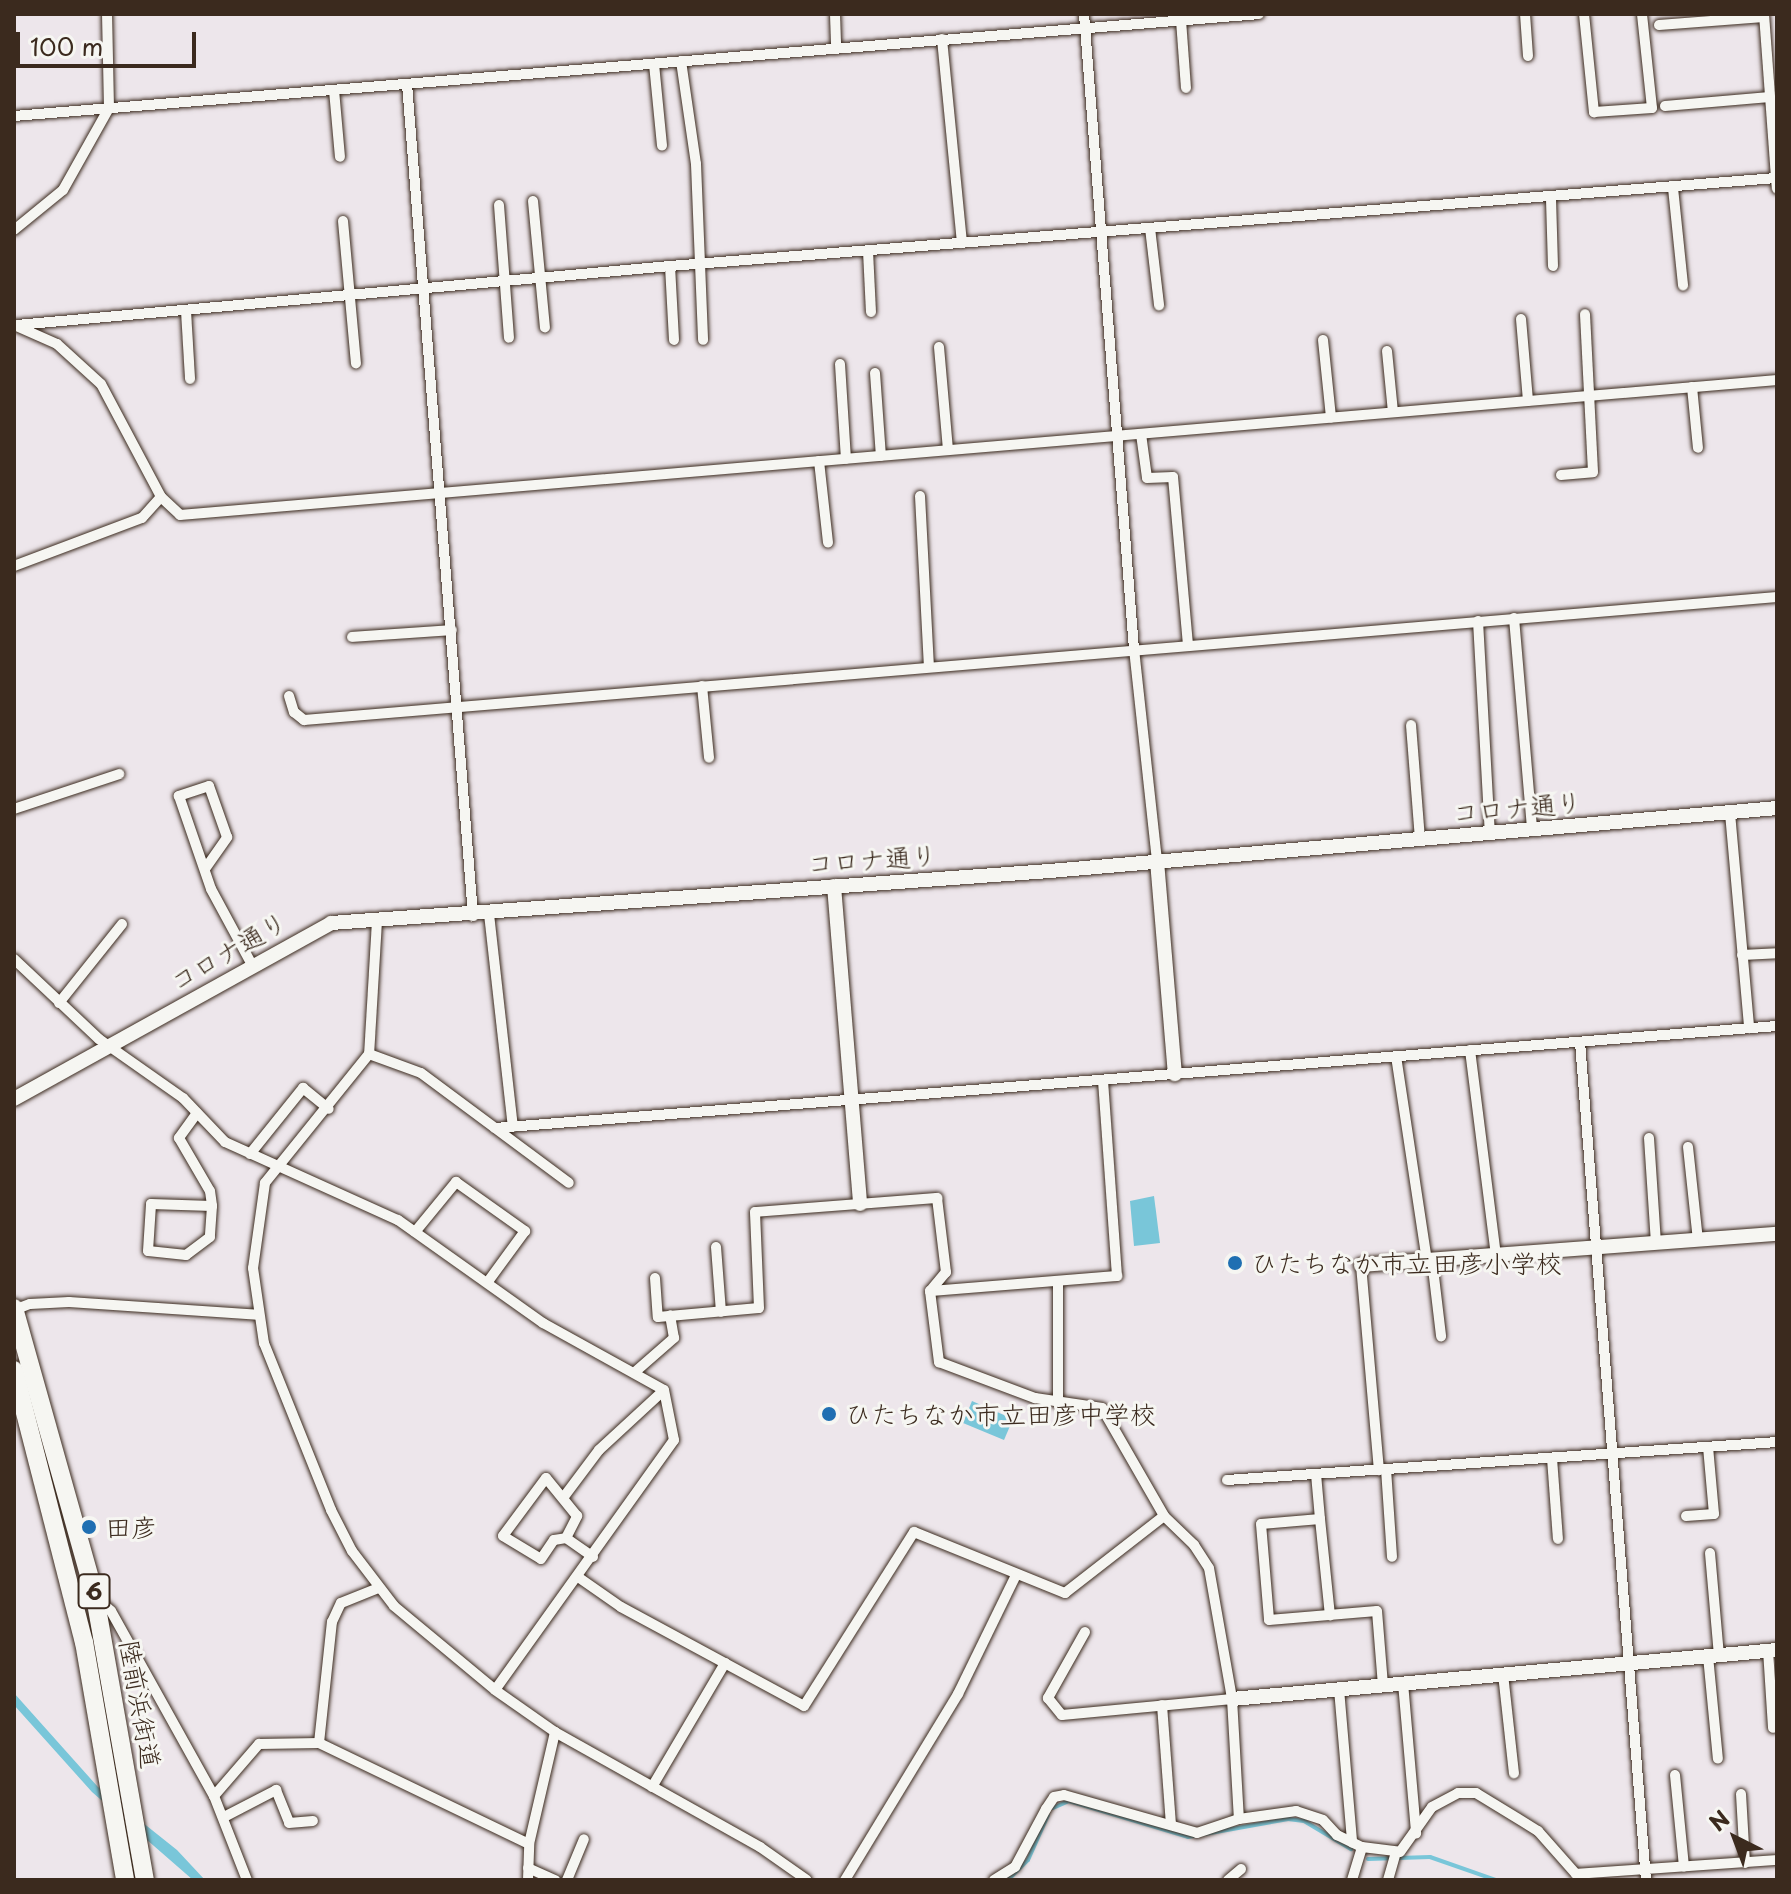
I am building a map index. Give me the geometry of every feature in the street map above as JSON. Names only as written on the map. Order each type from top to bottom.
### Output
[{"type":"highway","name":"陸前浜街道","points":[[14,1309],[95,1597],[145,1880]]},
{"type":"highway","name":"陸前浜街道","points":[[14,1370],[75,1600],[125,1880]]},
{"type":"street","points":[[14,230],[63,190],[109,108],[107,14]]},
{"type":"street","points":[[835,14],[836,48]]},
{"type":"street","points":[[1084,14],[1134,649],[1157,861],[1175,1074]]},
{"type":"street","points":[[14,116],[1259,14]]},
{"type":"street","points":[[1525,14],[1528,56]]},
{"type":"street","points":[[1584,14],[1594,112],[1652,108],[1642,14]]},
{"type":"street","points":[[1659,25],[1764,16],[1777,189]]},
{"type":"street","points":[[1181,20],[1186,88]]},
{"type":"street","points":[[942,39],[962,243]]},
{"type":"street","points":[[681,61],[704,263],[703,340]]},
{"type":"street","points":[[654,64],[662,146]]},
{"type":"street","points":[[407,84],[459,706],[473,916]]},
{"type":"street","points":[[334,90],[340,157]]},
{"type":"street","points":[[1665,106],[1770,97]]},
{"type":"street","points":[[14,325],[704,263],[1551,199],[1777,178]]},
{"type":"street","points":[[1673,188],[1683,285]]},
{"type":"street","points":[[1551,199],[1553,266]]},
{"type":"street","points":[[533,201],[545,327]]},
{"type":"street","points":[[499,205],[509,338]]},
{"type":"street","points":[[343,221],[356,363]]},
{"type":"street","points":[[1150,228],[1159,305]]},
{"type":"street","points":[[868,251],[871,312]]},
{"type":"street","points":[[670,266],[674,340]]},
{"type":"street","points":[[186,311],[190,379]]},
{"type":"street","points":[[1561,475],[1593,472],[1585,314]]},
{"type":"street","points":[[1521,319],[1528,401]]},
{"type":"street","points":[[14,325],[57,344],[101,384],[161,497],[180,515],[1777,380]]},
{"type":"street","points":[[1323,340],[1331,418]]},
{"type":"street","points":[[939,347],[948,450]]},
{"type":"street","points":[[1387,351],[1393,412]]},
{"type":"street","points":[[840,364],[846,459]]},
{"type":"street","points":[[875,373],[881,456]]},
{"type":"street","points":[[1692,387],[1698,448]]},
{"type":"street","points":[[1141,434],[1147,478],[1173,477],[1188,645]]},
{"type":"street","points":[[819,461],[828,543]]},
{"type":"street","points":[[920,496],[929,666]]},
{"type":"street","points":[[14,566],[142,518],[161,497]]},
{"type":"street","points":[[289,696],[294,712],[304,720],[1777,597]]},
{"type":"street","points":[[1514,618],[1532,829]]},
{"type":"street","points":[[1478,621],[1490,833]]},
{"type":"street","points":[[352,637],[452,630]]},
{"type":"street","points":[[702,686],[709,758]]},
{"type":"street","points":[[1411,725],[1420,839]]},
{"type":"street","points":[[14,809],[119,774]]},
{"type":"street","points":[[205,869],[227,837],[209,786],[179,796],[205,869],[251,963]]},
{"type":"street","name":"コロナ通り","points":[[14,1099],[251,963],[331,923],[473,916],[1777,808]]},
{"type":"street","points":[[1730,813],[1749,1028]]},
{"type":"street","points":[[834,886],[860,1204]]},
{"type":"street","points":[[489,914],[513,1127]]},
{"type":"street","points":[[377,921],[369,1054],[329,1109],[265,1183],[253,1268],[264,1343],[331,1510],[378,1588],[495,1690],[555,1732],[760,1847],[807,1880]]},
{"type":"street","points":[[59,1003],[122,924]]},
{"type":"street","points":[[1742,955],[1777,953]]},
{"type":"street","points":[[14,959],[59,1003],[197,1113],[225,1142],[415,1232],[577,1344],[664,1390],[674,1440],[495,1690]]},
{"type":"street","points":[[495,1128],[1777,1026]]},
{"type":"street","points":[[1580,1042],[1645,1875]]},
{"type":"street","points":[[1470,1050],[1496,1255]]},
{"type":"street","points":[[369,1054],[421,1073],[569,1183]]},
{"type":"street","points":[[1396,1056],[1441,1336]]},
{"type":"street","points":[[930,1291],[1117,1276],[1103,1080]]},
{"type":"street","points":[[250,1154],[303,1088],[329,1109]]},
{"type":"street","points":[[197,1113],[179,1138],[210,1191],[212,1206],[210,1237],[186,1255],[148,1251],[151,1204],[212,1206]]},
{"type":"street","points":[[1649,1138],[1656,1243]]},
{"type":"street","points":[[1688,1147],[1698,1240]]},
{"type":"street","points":[[415,1232],[456,1182],[525,1231],[487,1283]]},
{"type":"street","points":[[655,1278],[658,1317],[759,1308],[755,1212],[937,1198],[946,1272],[930,1291],[939,1362],[1058,1403],[1102,1408],[1164,1516],[1194,1545],[1209,1568],[1232,1699],[1239,1819]]},
{"type":"street","points":[[1392,1557],[1361,1265],[1777,1234]]},
{"type":"street","points":[[716,1247],[721,1312]]},
{"type":"street","points":[[1058,1281],[1058,1403]]},
{"type":"street","points":[[14,1309],[69,1302],[258,1315]]},
{"type":"street","points":[[635,1372],[674,1338],[670,1315]]},
{"type":"street","points":[[563,1498],[599,1450],[664,1390]]},
{"type":"street","points":[[1227,1480],[1777,1442]]},
{"type":"street","points":[[1686,1516],[1714,1514],[1708,1447]]},
{"type":"street","points":[[1552,1458],[1558,1539]]},
{"type":"street","points":[[1316,1474],[1330,1615]]},
{"type":"street","points":[[566,1538],[577,1516],[546,1478],[503,1536],[541,1559],[554,1540],[566,1538],[593,1557]]},
{"type":"street","points":[[578,1577],[621,1607],[804,1706],[914,1532],[1065,1593],[1164,1516]]},
{"type":"street","points":[[1320,1519],[1261,1524],[1269,1620],[1377,1611],[1383,1685]]},
{"type":"street","points":[[1710,1553],[1718,1759]]},
{"type":"street","points":[[845,1880],[958,1694],[1016,1575]]},
{"type":"street","points":[[319,1743],[332,1622],[341,1603],[378,1588]]},
{"type":"street","points":[[75,1600],[95,1597],[111,1611],[214,1796],[247,1880]]},
{"type":"street","points":[[1085,1632],[1048,1698],[1062,1715],[1772,1650],[1773,1728]]},
{"type":"street","points":[[652,1787],[725,1663]]},
{"type":"street","points":[[1503,1674],[1514,1773]]},
{"type":"street","points":[[1403,1683],[1416,1833]]},
{"type":"street","points":[[1339,1689],[1357,1844],[1352,1880]]},
{"type":"street","points":[[1162,1705],[1171,1825]]},
{"type":"street","points":[[528,1880],[529,1844],[555,1732]]},
{"type":"street","points":[[214,1796],[259,1744],[319,1743],[529,1844]]},
{"type":"street","points":[[1675,1775],[1684,1867]]},
{"type":"street","points":[[224,1817],[276,1790],[289,1823],[313,1821]]},
{"type":"street","points":[[1388,1880],[1396,1852],[1416,1833],[1432,1807],[1458,1793],[1476,1793],[1538,1831],[1576,1874],[1645,1875],[1684,1867],[1777,1860]]},
{"type":"street","points":[[1741,1794],[1745,1863]]},
{"type":"street","points":[[994,1880],[1015,1867],[1054,1797],[1064,1795],[1197,1833],[1239,1819],[1296,1811],[1323,1820],[1357,1844],[1396,1852]]},
{"type":"street","points":[[567,1880],[584,1839]]},
{"type":"street","points":[[528,1868],[555,1880]]},
{"type":"street","points":[[1228,1880],[1241,1869]]},
{"type":"water","points":[[1154,1196],[1160,1243],[1134,1246],[1130,1201]]},
{"type":"water","points":[[972,1401],[1013,1419],[1004,1440],[963,1423]]},
{"type":"water","points":[[14,1693],[98,1787],[177,1850],[205,1880],[193,1880],[92,1792],[14,1705]]},
{"type":"waterway","points":[[1053,1808],[1069,1801],[1188,1837],[1288,1819],[1304,1821],[1351,1849]]},
{"type":"waterway","points":[[1008,1880],[1028,1860],[1048,1815]]},
{"type":"waterway","points":[[1368,1859],[1430,1857],[1496,1880]]},
{"type":"place","name":"ひたちなか市立田彦小学校","points":[[1235,1263]]},
{"type":"place","name":"ひたちなか市立田彦中学校","points":[[829,1414]]},
{"type":"place","name":"田彦","points":[[89,1527]]}]
